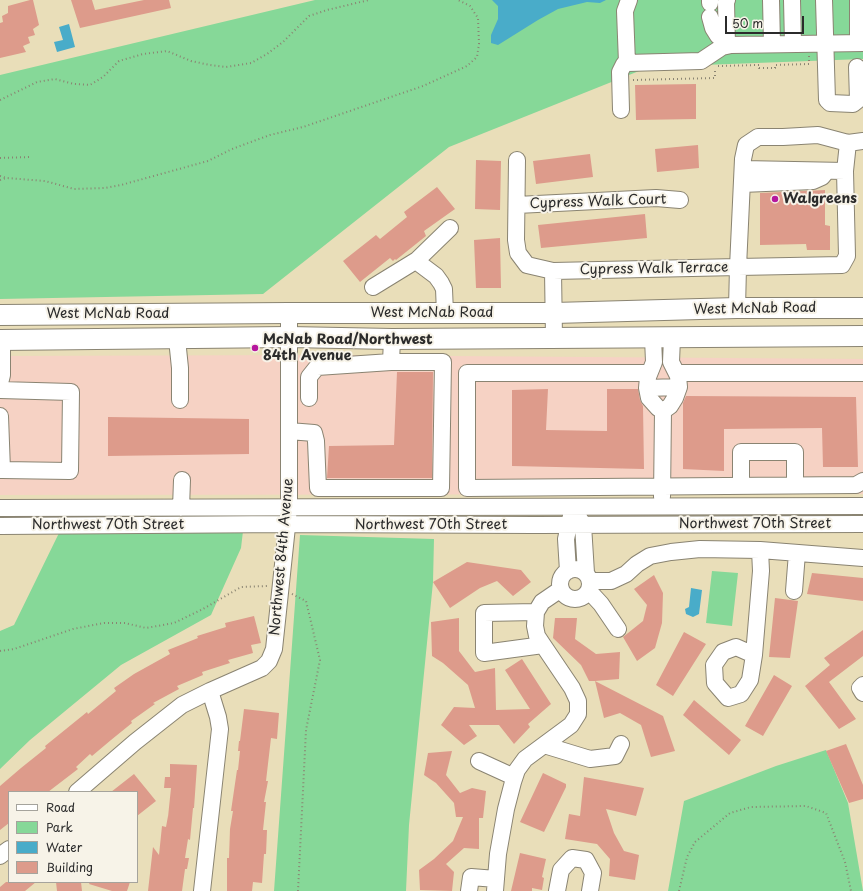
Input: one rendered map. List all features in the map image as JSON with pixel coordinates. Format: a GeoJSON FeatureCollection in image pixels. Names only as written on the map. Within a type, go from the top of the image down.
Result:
{"type":"FeatureCollection","features":[{"type":"Feature","properties":{"kind":"main road","name":"West McNab Road"},"geometry":{"type":"LineString","coordinates":[[0,315],[554,313],[737,308],[863,308]]}},
{"type":"Feature","properties":{"kind":"main road","name":"West McNab Road"},"geometry":{"type":"LineString","coordinates":[[1,340],[289,337],[662,338],[863,336]]}},
{"type":"Feature","properties":{"kind":"street"},"geometry":{"type":"LineString","coordinates":[[627,63],[626,12],[629,0]]}},
{"type":"Feature","properties":{"kind":"street"},"geometry":{"type":"LineString","coordinates":[[727,0],[727,45]]}},
{"type":"Feature","properties":{"kind":"street"},"geometry":{"type":"LineString","coordinates":[[771,0],[772,44]]}},
{"type":"Feature","properties":{"kind":"street"},"geometry":{"type":"LineString","coordinates":[[792,0],[793,44]]}},
{"type":"Feature","properties":{"kind":"street"},"geometry":{"type":"LineString","coordinates":[[824,0],[827,100],[830,103],[853,104],[858,100],[857,67]]}},
{"type":"Feature","properties":{"kind":"street"},"geometry":{"type":"LineString","coordinates":[[621,110],[620,72],[624,64],[701,61],[727,45],[793,44],[825,49],[861,43],[858,0]]}},
{"type":"Feature","properties":{"kind":"street"},"geometry":{"type":"LineString","coordinates":[[710,7],[713,28],[718,36],[727,45]]}},
{"type":"Feature","properties":{"kind":"street"},"geometry":{"type":"LineString","coordinates":[[818,135],[855,142],[845,171],[847,256],[842,265],[738,267],[742,177],[746,145],[758,137],[818,135]]}},
{"type":"Feature","properties":{"kind":"street","name":"Cypress Walk Terrace"},"geometry":{"type":"LineString","coordinates":[[517,160],[516,205],[518,254],[527,266],[553,271],[738,267],[737,308]]}},
{"type":"Feature","properties":{"kind":"street"},"geometry":{"type":"LineString","coordinates":[[742,177],[813,181],[822,177],[827,171],[845,171]]}},
{"type":"Feature","properties":{"kind":"street","name":"Cypress Walk Court"},"geometry":{"type":"LineString","coordinates":[[516,205],[656,198],[680,200]]}},
{"type":"Feature","properties":{"kind":"street"},"geometry":{"type":"LineString","coordinates":[[373,287],[417,260],[450,228]]}},
{"type":"Feature","properties":{"kind":"street"},"geometry":{"type":"LineString","coordinates":[[417,260],[441,282],[444,289],[445,313]]}},
{"type":"Feature","properties":{"kind":"street"},"geometry":{"type":"LineString","coordinates":[[553,271],[554,338]]}},
{"type":"Feature","properties":{"kind":"street","name":"Northwest 84th Avenue"},"geometry":{"type":"LineString","coordinates":[[78,791],[182,705],[262,668],[269,661],[274,649],[289,508],[288,313]]}},
{"type":"Feature","properties":{"kind":"street"},"geometry":{"type":"LineString","coordinates":[[391,362],[392,338]]}},
{"type":"Feature","properties":{"kind":"street"},"geometry":{"type":"LineString","coordinates":[[662,338],[678,380],[675,398],[670,406],[663,411]]}},
{"type":"Feature","properties":{"kind":"street"},"geometry":{"type":"LineString","coordinates":[[662,338],[648,380],[649,398],[658,408],[663,411]]}},
{"type":"Feature","properties":{"kind":"street"},"geometry":{"type":"LineString","coordinates":[[177,339],[180,368],[180,400]]}},
{"type":"Feature","properties":{"kind":"street"},"geometry":{"type":"LineString","coordinates":[[0,383],[2,376],[1,340]]}},
{"type":"Feature","properties":{"kind":"street"},"geometry":{"type":"LineString","coordinates":[[289,431],[314,432],[316,441],[318,488],[441,488],[444,362],[391,362],[317,367],[308,377],[309,398]]}},
{"type":"Feature","properties":{"kind":"street"},"geometry":{"type":"LineString","coordinates":[[863,373],[678,380],[467,373],[467,488],[856,485],[863,481]]}},
{"type":"Feature","properties":{"kind":"street"},"geometry":{"type":"LineString","coordinates":[[0,390],[71,392],[70,471],[1,470],[0,416]]}},
{"type":"Feature","properties":{"kind":"street"},"geometry":{"type":"LineString","coordinates":[[662,507],[663,411]]}},
{"type":"Feature","properties":{"kind":"street"},"geometry":{"type":"LineString","coordinates":[[741,486],[741,452],[795,452],[795,485]]}},
{"type":"Feature","properties":{"kind":"street"},"geometry":{"type":"LineString","coordinates":[[181,508],[182,480]]}},
{"type":"Feature","properties":{"kind":"street"},"geometry":{"type":"LineString","coordinates":[[753,506],[753,524]]}},
{"type":"Feature","properties":{"kind":"street"},"geometry":{"type":"LineString","coordinates":[[823,506],[824,524]]}},
{"type":"Feature","properties":{"kind":"street","name":"Northwest 70th Street"},"geometry":{"type":"LineString","coordinates":[[0,508],[863,506]]}},
{"type":"Feature","properties":{"kind":"street"},"geometry":{"type":"LineString","coordinates":[[463,507],[463,525]]}},
{"type":"Feature","properties":{"kind":"street"},"geometry":{"type":"LineString","coordinates":[[574,507],[576,525],[588,582],[582,598],[572,599],[567,597],[561,589],[562,579],[568,571],[566,539],[576,525]]}},
{"type":"Feature","properties":{"kind":"street","name":"Northwest 70th Street"},"geometry":{"type":"LineString","coordinates":[[0,526],[288,524],[863,524]]}},
{"type":"Feature","properties":{"kind":"street"},"geometry":{"type":"LineString","coordinates":[[588,582],[611,581],[626,574],[637,564],[650,556],[700,549],[760,550],[863,558]]}},
{"type":"Feature","properties":{"kind":"street"},"geometry":{"type":"LineString","coordinates":[[754,655],[761,571],[760,550]]}},
{"type":"Feature","properties":{"kind":"street"},"geometry":{"type":"LineString","coordinates":[[794,591],[797,553]]}},
{"type":"Feature","properties":{"kind":"street"},"geometry":{"type":"LineString","coordinates":[[568,571],[577,569],[588,582],[618,629]]}},
{"type":"Feature","properties":{"kind":"street"},"geometry":{"type":"LineString","coordinates":[[470,891],[471,878],[496,885],[498,854],[506,809],[517,770],[525,759],[571,725],[578,714],[578,701],[572,688],[543,645],[535,626],[536,612],[542,602],[561,589]]}},
{"type":"Feature","properties":{"kind":"street"},"geometry":{"type":"LineString","coordinates":[[536,612],[484,614],[484,652],[543,645]]}},
{"type":"Feature","properties":{"kind":"street"},"geometry":{"type":"LineString","coordinates":[[863,685],[860,688],[863,693]]}},
{"type":"Feature","properties":{"kind":"street"},"geometry":{"type":"LineString","coordinates":[[202,891],[220,729],[210,691]]}},
{"type":"Feature","properties":{"kind":"street"},"geometry":{"type":"LineString","coordinates":[[544,745],[590,759],[615,756],[622,744]]}},
{"type":"Feature","properties":{"kind":"street"},"geometry":{"type":"LineString","coordinates":[[479,761],[514,777]]}},
{"type":"Feature","properties":{"kind":"street"},"geometry":{"type":"LineString","coordinates":[[0,856],[8,850]]}},
{"type":"Feature","properties":{"kind":"street"},"geometry":{"type":"LineString","coordinates":[[557,891],[561,870],[572,858],[586,860],[593,873],[590,891]]}},
{"type":"Feature","properties":{"kind":"path"},"geometry":{"type":"LineString","coordinates":[[0,100],[37,82],[55,79],[74,84],[90,85],[103,77],[119,61],[143,54],[167,51],[191,61],[226,67],[251,63],[267,54],[283,42],[309,16],[369,0]]}},
{"type":"Feature","properties":{"kind":"path"},"geometry":{"type":"LineString","coordinates":[[0,176],[7,178],[45,181],[74,189],[105,188],[121,185],[208,161],[270,135],[303,127],[423,86],[468,66],[477,56],[479,44],[478,18],[470,6],[458,0]]}},
{"type":"Feature","properties":{"kind":"path"},"geometry":{"type":"LineString","coordinates":[[631,80],[714,78],[716,66],[759,65],[759,68],[775,68],[775,65],[809,64],[808,55],[825,49]]}},
{"type":"Feature","properties":{"kind":"path"},"geometry":{"type":"LineString","coordinates":[[0,158],[29,157]]}},
{"type":"Feature","properties":{"kind":"path"},"geometry":{"type":"LineString","coordinates":[[0,180],[7,178]]}},
{"type":"Feature","properties":{"kind":"path"},"geometry":{"type":"LineString","coordinates":[[679,891],[687,856],[695,842],[730,813],[751,807],[806,806],[826,813],[845,862],[851,891]]}},
{"type":"Feature","properties":{"kind":"shaded area"},"geometry":{"type":"Polygon","coordinates":[[[315,355],[863,359],[863,494],[0,495],[0,356],[315,355]]]}},
{"type":"Feature","properties":{"kind":"green space"},"geometry":{"type":"Polygon","coordinates":[[[315,0],[863,0],[863,59],[649,67],[449,147],[263,294],[0,299],[0,75],[315,0]]]}},
{"type":"Feature","properties":{"kind":"green space"},"geometry":{"type":"Polygon","coordinates":[[[243,531],[241,548],[211,615],[121,665],[30,740],[0,769],[0,631],[14,625],[59,533],[243,531]]]}},
{"type":"Feature","properties":{"kind":"green space"},"geometry":{"type":"Polygon","coordinates":[[[300,535],[434,539],[433,582],[409,825],[406,891],[274,891],[300,535]]]}},
{"type":"Feature","properties":{"kind":"green space"},"geometry":{"type":"Polygon","coordinates":[[[712,571],[738,573],[732,626],[706,623],[712,571]]]}},
{"type":"Feature","properties":{"kind":"green space"},"geometry":{"type":"Polygon","coordinates":[[[826,750],[848,803],[863,891],[668,891],[684,801],[776,766],[826,750]]]}},
{"type":"Feature","properties":{"kind":"water"},"geometry":{"type":"Polygon","coordinates":[[[492,0],[606,0],[600,3],[587,2],[558,9],[498,45],[491,43],[491,35],[498,19],[498,6],[492,0]]]}},
{"type":"Feature","properties":{"kind":"water"},"geometry":{"type":"Polygon","coordinates":[[[69,24],[75,47],[57,52],[54,42],[63,40],[59,27],[69,24]]]}},
{"type":"Feature","properties":{"kind":"water"},"geometry":{"type":"Polygon","coordinates":[[[691,588],[702,590],[699,614],[693,617],[686,614],[685,609],[689,607],[691,588]]]}},
{"type":"Feature","properties":{"kind":"building"},"geometry":{"type":"Polygon","coordinates":[[[33,0],[39,25],[33,29],[35,35],[28,37],[30,43],[23,46],[26,52],[0,58],[0,23],[3,22],[2,16],[8,13],[8,6],[33,0]]]}},
{"type":"Feature","properties":{"kind":"building"},"geometry":{"type":"Polygon","coordinates":[[[71,0],[92,0],[95,10],[144,0],[169,0],[171,8],[80,28],[71,0]]]}},
{"type":"Feature","properties":{"kind":"building"},"geometry":{"type":"Polygon","coordinates":[[[696,84],[696,119],[636,120],[635,85],[696,84]]]}},
{"type":"Feature","properties":{"kind":"building"},"geometry":{"type":"Polygon","coordinates":[[[698,145],[699,168],[657,172],[655,149],[698,145]]]}},
{"type":"Feature","properties":{"kind":"building"},"geometry":{"type":"Polygon","coordinates":[[[590,154],[593,177],[536,184],[533,161],[590,154]]]}},
{"type":"Feature","properties":{"kind":"building"},"geometry":{"type":"Polygon","coordinates":[[[476,160],[501,161],[500,210],[475,209],[476,160]]]}},
{"type":"Feature","properties":{"kind":"building"},"geometry":{"type":"Polygon","coordinates":[[[437,187],[455,209],[424,231],[426,236],[396,260],[395,259],[393,261],[390,258],[360,282],[343,261],[376,235],[380,239],[407,217],[404,212],[437,187]]]}},
{"type":"Feature","properties":{"kind":"building","name":"Walgreens"},"geometry":{"type":"Polygon","coordinates":[[[825,190],[825,225],[830,226],[830,250],[807,250],[806,244],[760,245],[760,193],[825,190]]]}},
{"type":"Feature","properties":{"kind":"building"},"geometry":{"type":"Polygon","coordinates":[[[645,214],[647,238],[541,248],[538,225],[645,214]]]}},
{"type":"Feature","properties":{"kind":"building"},"geometry":{"type":"Polygon","coordinates":[[[500,238],[501,288],[476,288],[474,240],[500,238]]]}},
{"type":"Feature","properties":{"kind":"building"},"geometry":{"type":"Polygon","coordinates":[[[397,372],[433,372],[432,478],[327,478],[329,446],[394,445],[397,372]]]}},
{"type":"Feature","properties":{"kind":"building"},"geometry":{"type":"Polygon","coordinates":[[[548,389],[546,430],[607,431],[607,389],[638,389],[643,406],[644,469],[512,466],[512,390],[548,389]]]}},
{"type":"Feature","properties":{"kind":"building"},"geometry":{"type":"Polygon","coordinates":[[[686,396],[856,397],[858,467],[823,467],[822,428],[724,429],[724,471],[683,469],[683,403],[686,396]]]}},
{"type":"Feature","properties":{"kind":"building"},"geometry":{"type":"Polygon","coordinates":[[[108,417],[249,419],[249,454],[108,456],[108,417]]]}},
{"type":"Feature","properties":{"kind":"building"},"geometry":{"type":"Polygon","coordinates":[[[467,562],[521,570],[531,582],[513,596],[497,581],[480,588],[450,608],[433,582],[467,562]]]}},
{"type":"Feature","properties":{"kind":"building"},"geometry":{"type":"Polygon","coordinates":[[[812,573],[863,578],[863,601],[807,594],[812,573]]]}},
{"type":"Feature","properties":{"kind":"building"},"geometry":{"type":"Polygon","coordinates":[[[654,575],[663,593],[662,623],[655,648],[637,661],[623,637],[643,621],[647,605],[634,589],[654,575]]]}},
{"type":"Feature","properties":{"kind":"building"},"geometry":{"type":"Polygon","coordinates":[[[775,598],[798,601],[790,658],[769,657],[775,598]]]}},
{"type":"Feature","properties":{"kind":"building"},"geometry":{"type":"Polygon","coordinates":[[[254,616],[261,643],[251,645],[253,653],[228,660],[230,663],[202,672],[203,675],[177,686],[179,689],[153,703],[155,704],[131,721],[132,723],[92,756],[90,754],[76,767],[78,769],[49,791],[8,791],[8,824],[0,830],[0,786],[46,748],[45,746],[116,691],[114,688],[134,674],[170,654],[168,650],[198,638],[197,636],[226,627],[225,623],[254,616]]]}},
{"type":"Feature","properties":{"kind":"building"},"geometry":{"type":"Polygon","coordinates":[[[459,618],[459,651],[475,672],[495,668],[496,710],[530,709],[505,670],[522,659],[551,704],[528,724],[530,727],[514,744],[499,725],[469,725],[477,736],[464,745],[441,725],[454,707],[475,708],[468,685],[443,663],[432,656],[431,622],[459,618]]]}},
{"type":"Feature","properties":{"kind":"building"},"geometry":{"type":"Polygon","coordinates":[[[555,618],[577,618],[575,639],[596,654],[620,652],[619,679],[589,681],[581,665],[553,638],[555,618]]]}},
{"type":"Feature","properties":{"kind":"building"},"geometry":{"type":"Polygon","coordinates":[[[863,630],[863,656],[829,682],[856,719],[839,729],[805,686],[830,665],[824,658],[863,630]]]}},
{"type":"Feature","properties":{"kind":"building"},"geometry":{"type":"Polygon","coordinates":[[[684,632],[706,644],[673,696],[656,685],[684,632]]]}},
{"type":"Feature","properties":{"kind":"building"},"geometry":{"type":"Polygon","coordinates":[[[774,675],[792,686],[763,736],[745,726],[774,675]]]}},
{"type":"Feature","properties":{"kind":"building"},"geometry":{"type":"Polygon","coordinates":[[[595,681],[663,716],[675,751],[651,757],[641,725],[620,713],[604,718],[595,681]]]}},
{"type":"Feature","properties":{"kind":"building"},"geometry":{"type":"Polygon","coordinates":[[[694,700],[741,740],[729,755],[683,715],[694,700]]]}},
{"type":"Feature","properties":{"kind":"building"},"geometry":{"type":"Polygon","coordinates":[[[244,709],[279,713],[277,739],[271,738],[266,781],[268,781],[264,802],[266,802],[263,830],[267,830],[266,854],[264,854],[262,883],[253,882],[252,891],[227,891],[227,858],[229,858],[230,829],[233,811],[231,811],[238,770],[240,751],[238,751],[244,709]]]}},
{"type":"Feature","properties":{"kind":"building"},"geometry":{"type":"Polygon","coordinates":[[[846,744],[863,785],[863,799],[849,803],[826,751],[846,744]]]}},
{"type":"Feature","properties":{"kind":"building"},"geometry":{"type":"Polygon","coordinates":[[[452,751],[446,775],[460,793],[472,788],[486,791],[483,818],[479,818],[479,849],[464,848],[446,864],[454,872],[452,891],[420,890],[419,870],[434,859],[453,841],[463,817],[456,817],[454,803],[436,783],[424,775],[428,753],[452,751]]]}},
{"type":"Feature","properties":{"kind":"building"},"geometry":{"type":"Polygon","coordinates":[[[170,764],[197,765],[190,840],[188,839],[185,858],[189,858],[187,869],[185,869],[182,891],[148,891],[153,847],[159,855],[162,826],[166,827],[168,817],[171,788],[164,788],[165,777],[170,777],[170,764]]]}},
{"type":"Feature","properties":{"kind":"building"},"geometry":{"type":"Polygon","coordinates":[[[543,773],[566,784],[566,787],[544,832],[520,822],[543,773]]]}},
{"type":"Feature","properties":{"kind":"building"},"geometry":{"type":"Polygon","coordinates":[[[134,774],[156,801],[138,815],[138,791],[112,791],[134,774]]]}},
{"type":"Feature","properties":{"kind":"building"},"geometry":{"type":"Polygon","coordinates":[[[584,777],[644,788],[636,816],[606,809],[614,833],[624,851],[639,855],[635,880],[609,876],[610,859],[597,844],[565,839],[569,814],[580,816],[584,777]]]}},
{"type":"Feature","properties":{"kind":"building"},"geometry":{"type":"Polygon","coordinates":[[[520,853],[546,859],[542,877],[544,878],[542,890],[532,888],[532,891],[511,891],[520,853]]]}},
{"type":"Feature","properties":{"kind":"building"},"geometry":{"type":"Polygon","coordinates":[[[6,882],[35,883],[25,891],[0,891],[0,887],[6,882]]]}},
{"type":"Feature","properties":{"kind":"building"},"geometry":{"type":"Polygon","coordinates":[[[56,883],[81,883],[82,891],[57,891],[56,883]]]}},
{"type":"Feature","properties":{"kind":"building"},"geometry":{"type":"Polygon","coordinates":[[[130,883],[127,891],[112,891],[89,884],[130,883]]]}},
{"type":"Feature","properties":{"kind":"place","name":"Walgreens"},"geometry":{"type":"Point","coordinates":[775,199]}},
{"type":"Feature","properties":{"kind":"place","name":"McNab Road/Northwest 84th Avenue"},"geometry":{"type":"Point","coordinates":[255,348]}}]}
